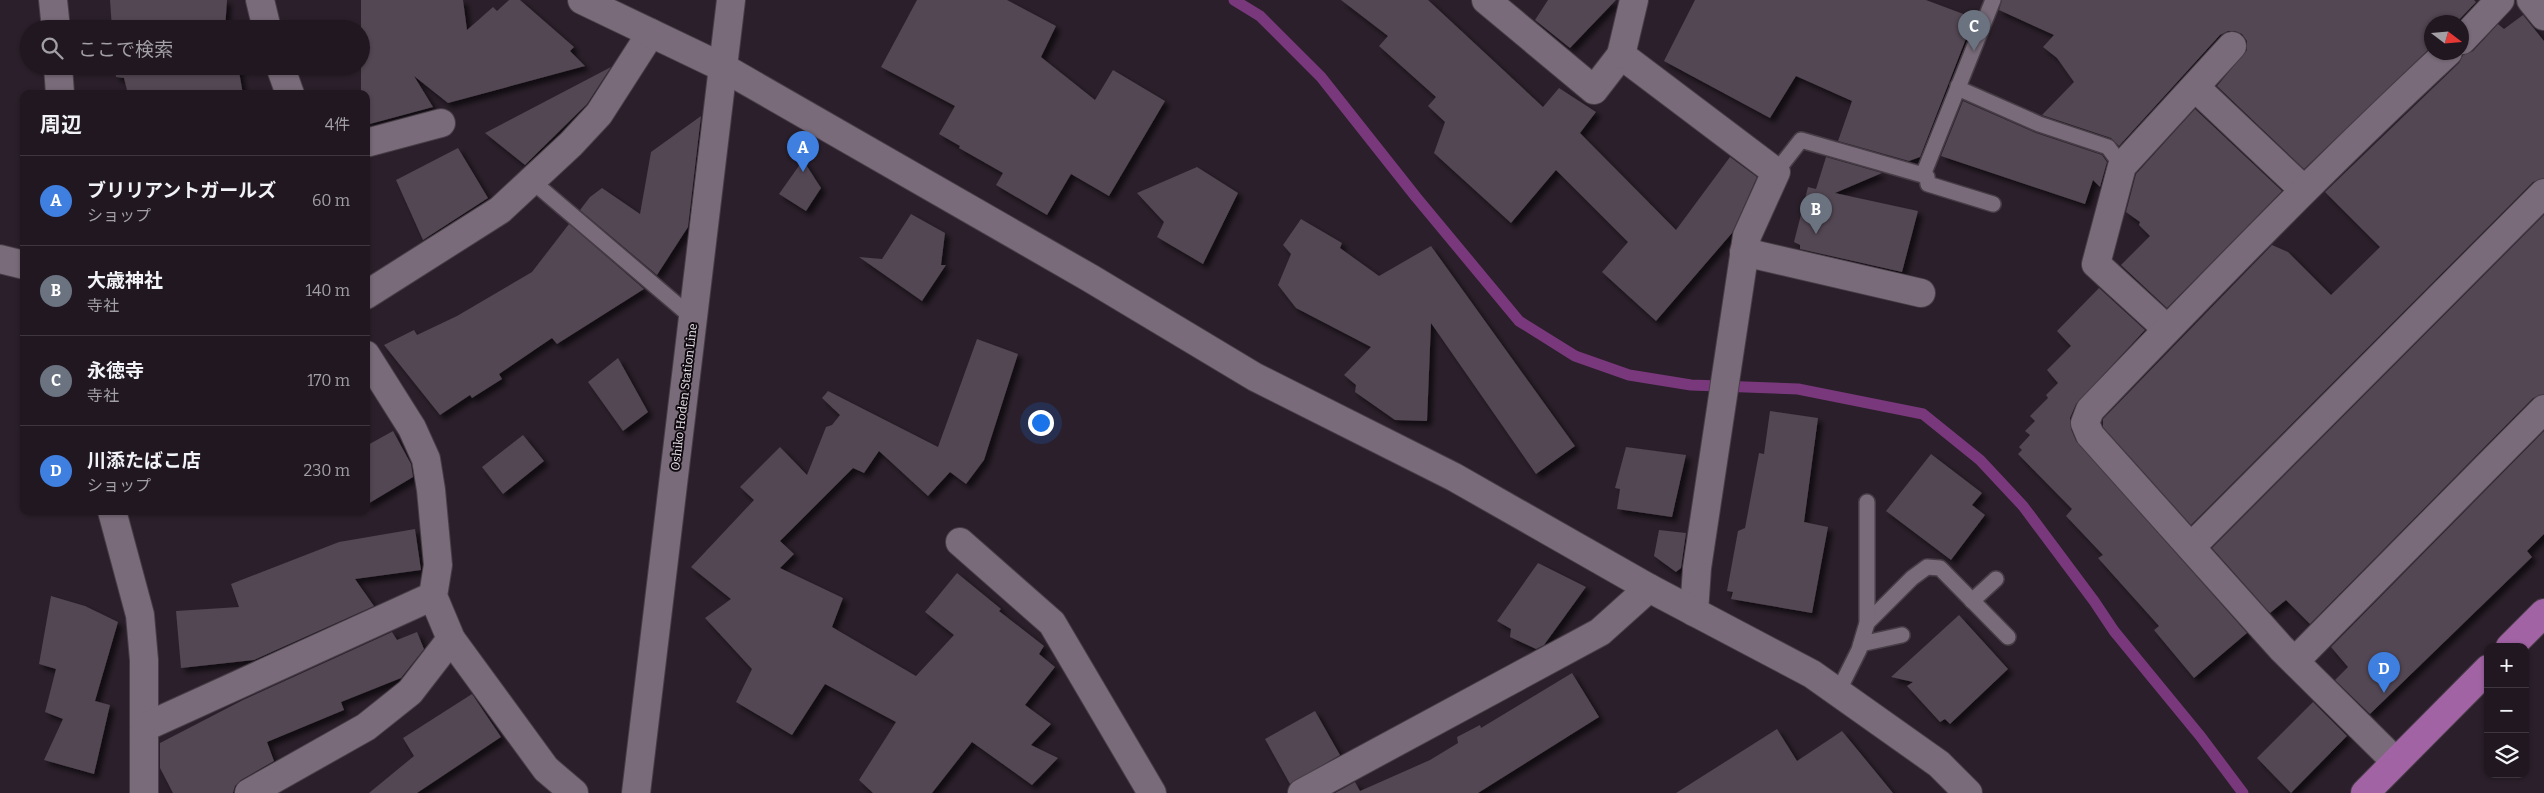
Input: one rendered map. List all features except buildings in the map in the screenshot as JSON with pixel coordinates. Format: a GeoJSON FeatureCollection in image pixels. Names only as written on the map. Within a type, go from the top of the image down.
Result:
{"type":"FeatureCollection","features":[{"type":"Feature","properties":{"kind":"highway"},"geometry":{"type":"LineString","coordinates":[[2514,643],[2544,613]]}},
{"type":"Feature","properties":{"kind":"highway"},"geometry":{"type":"LineString","coordinates":[[2365,793],[2484,673]]}},
{"type":"Feature","properties":{"kind":"street"},"geometry":{"type":"LineString","coordinates":[[53,0],[55,20]]}},
{"type":"Feature","properties":{"kind":"street"},"geometry":{"type":"LineString","coordinates":[[260,0],[265,20]]}},
{"type":"Feature","properties":{"kind":"street"},"geometry":{"type":"LineString","coordinates":[[582,0],[724,68],[1081,273],[1255,377],[1454,477],[1650,588],[1812,674],[1939,764],[1968,793]]}},
{"type":"Feature","properties":{"kind":"street","name":"Oshiko Hoden Station Line"},"geometry":{"type":"LineString","coordinates":[[636,793],[731,0]]}},
{"type":"Feature","properties":{"kind":"street"},"geometry":{"type":"LineString","coordinates":[[1486,0],[1594,90],[1621,55],[1634,0]]}},
{"type":"Feature","properties":{"kind":"street"},"geometry":{"type":"LineString","coordinates":[[2469,33],[2500,0]]}},
{"type":"Feature","properties":{"kind":"street"},"geometry":{"type":"LineString","coordinates":[[2531,0],[2544,16]]}},
{"type":"Feature","properties":{"kind":"street"},"geometry":{"type":"LineString","coordinates":[[370,293],[500,210],[532,181],[599,114],[651,33]]}},
{"type":"Feature","properties":{"kind":"street"},"geometry":{"type":"LineString","coordinates":[[2168,329],[2096,264],[2122,166],[2232,46]]}},
{"type":"Feature","properties":{"kind":"street"},"geometry":{"type":"LineString","coordinates":[[1621,55],[1776,172],[1747,236],[1744,252],[1698,568],[1694,612]]}},
{"type":"Feature","properties":{"kind":"street"},"geometry":{"type":"LineString","coordinates":[[2396,761],[2295,661],[2090,435],[2085,423],[2090,410],[2168,329],[2350,143],[2439,60]]}},
{"type":"Feature","properties":{"kind":"street"},"geometry":{"type":"LineString","coordinates":[[59,75],[60,90]]}},
{"type":"Feature","properties":{"kind":"street"},"geometry":{"type":"LineString","coordinates":[[283,75],[289,90]]}},
{"type":"Feature","properties":{"kind":"street"},"geometry":{"type":"LineString","coordinates":[[2195,87],[2304,190]]}},
{"type":"Feature","properties":{"kind":"street"},"geometry":{"type":"LineString","coordinates":[[370,143],[441,123]]}},
{"type":"Feature","properties":{"kind":"street"},"geometry":{"type":"LineString","coordinates":[[2192,546],[2544,192]]}},
{"type":"Feature","properties":{"kind":"street"},"geometry":{"type":"LineString","coordinates":[[1744,252],[1921,294]]}},
{"type":"Feature","properties":{"kind":"street"},"geometry":{"type":"LineString","coordinates":[[0,260],[20,265]]}},
{"type":"Feature","properties":{"kind":"street"},"geometry":{"type":"LineString","coordinates":[[370,361],[412,428],[426,459],[438,565],[433,596],[451,639],[546,769],[574,793]]}},
{"type":"Feature","properties":{"kind":"street"},"geometry":{"type":"LineString","coordinates":[[2295,661],[2544,409]]}},
{"type":"Feature","properties":{"kind":"street"},"geometry":{"type":"LineString","coordinates":[[113,515],[140,614],[144,660],[144,793]]}},
{"type":"Feature","properties":{"kind":"street"},"geometry":{"type":"LineString","coordinates":[[960,542],[1052,623],[1152,793]]}},
{"type":"Feature","properties":{"kind":"street"},"geometry":{"type":"LineString","coordinates":[[1302,793],[1600,632],[1650,588]]}},
{"type":"Feature","properties":{"kind":"street"},"geometry":{"type":"LineString","coordinates":[[145,727],[433,596]]}},
{"type":"Feature","properties":{"kind":"street"},"geometry":{"type":"LineString","coordinates":[[249,793],[366,727],[410,692],[451,639]]}},
{"type":"Feature","properties":{"kind":"lane"},"geometry":{"type":"LineString","coordinates":[[1923,175],[1994,0]]}},
{"type":"Feature","properties":{"kind":"lane"},"geometry":{"type":"LineString","coordinates":[[1958,86],[1962,90],[2039,124],[2108,147],[2122,166]]}},
{"type":"Feature","properties":{"kind":"lane"},"geometry":{"type":"LineString","coordinates":[[1776,172],[1801,140],[1923,175],[1927,177],[1928,184],[1993,204]]}},
{"type":"Feature","properties":{"kind":"lane"},"geometry":{"type":"LineString","coordinates":[[532,181],[694,319]]}},
{"type":"Feature","properties":{"kind":"lane"},"geometry":{"type":"LineString","coordinates":[[1838,692],[1861,644],[1867,623],[1867,502]]}},
{"type":"Feature","properties":{"kind":"lane"},"geometry":{"type":"LineString","coordinates":[[1867,623],[1912,578],[1928,567],[1940,568],[2008,637]]}},
{"type":"Feature","properties":{"kind":"lane"},"geometry":{"type":"LineString","coordinates":[[1972,601],[1996,579]]}},
{"type":"Feature","properties":{"kind":"lane"},"geometry":{"type":"LineString","coordinates":[[1861,644],[1902,635]]}},
{"type":"Feature","properties":{"kind":"waterway"},"geometry":{"type":"LineString","coordinates":[[1234,0],[1260,16],[1321,77],[1416,197],[1519,321],[1575,356],[1629,375],[1691,385],[1798,389],[1923,414],[1980,460],[2023,506],[2114,631],[2201,737],[2243,793]]}},
{"type":"Feature","properties":{"kind":"place","name":"永徳寺"},"geometry":{"type":"Point","coordinates":[1974,51]}},
{"type":"Feature","properties":{"kind":"place","name":"ブリリアントガールズ"},"geometry":{"type":"Point","coordinates":[803,172]}},
{"type":"Feature","properties":{"kind":"place","name":"大歳神社"},"geometry":{"type":"Point","coordinates":[1816,234]}},
{"type":"Feature","properties":{"kind":"place","name":"川添たばこ店"},"geometry":{"type":"Point","coordinates":[2384,693]}}]}
